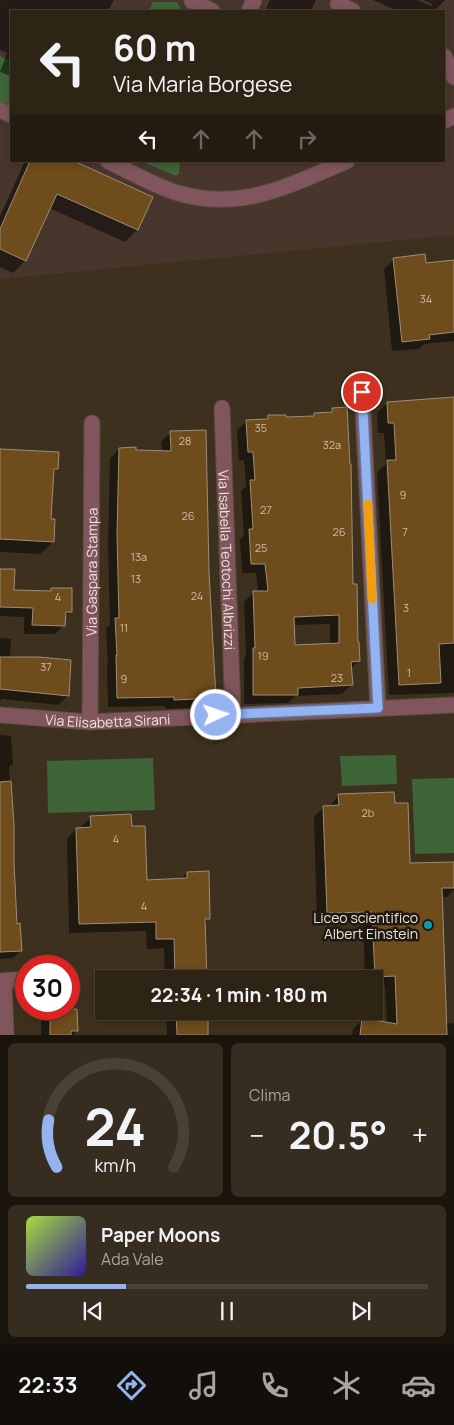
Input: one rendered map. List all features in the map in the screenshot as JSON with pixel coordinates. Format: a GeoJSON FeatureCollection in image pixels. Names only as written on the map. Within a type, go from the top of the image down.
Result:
{"type":"FeatureCollection","features":[{"type":"Feature","properties":{"kind":"street"},"geometry":{"type":"LineString","coordinates":[[191,4],[209,10]]}},
{"type":"Feature","properties":{"kind":"street"},"geometry":{"type":"LineString","coordinates":[[338,4],[351,10]]}},
{"type":"Feature","properties":{"kind":"street"},"geometry":{"type":"LineString","coordinates":[[445,58],[454,77]]}},
{"type":"Feature","properties":{"kind":"street"},"geometry":{"type":"LineString","coordinates":[[110,162],[178,193],[214,200],[258,196],[274,192],[345,162]]}},
{"type":"Feature","properties":{"kind":"street"},"geometry":{"type":"LineString","coordinates":[[362,392],[378,708]]}},
{"type":"Feature","properties":{"kind":"street","name":"Via Isabella Teotochi Albrizzi"},"geometry":{"type":"LineString","coordinates":[[222,408],[234,714]]}},
{"type":"Feature","properties":{"kind":"street","name":"Via Gaspara Stampa"},"geometry":{"type":"LineString","coordinates":[[90,722],[92,423]]}},
{"type":"Feature","properties":{"kind":"street","name":"Via Elisabetta Sirani"},"geometry":{"type":"LineString","coordinates":[[0,715],[90,722],[454,705]]}},
{"type":"Feature","properties":{"kind":"street"},"geometry":{"type":"LineString","coordinates":[[6,1035],[2,981],[15,980]]}},
{"type":"Feature","properties":{"kind":"shaded area"},"geometry":{"type":"Polygon","coordinates":[[[0,0],[454,0],[454,235],[0,279],[0,0]]]}},
{"type":"Feature","properties":{"kind":"green space"},"geometry":{"type":"Polygon","coordinates":[[[153,2],[176,2],[180,6],[180,10],[149,10],[153,2]]]}},
{"type":"Feature","properties":{"kind":"green space"},"geometry":{"type":"Polygon","coordinates":[[[0,56],[10,61],[10,109],[0,105],[0,56]]]}},
{"type":"Feature","properties":{"kind":"green space"},"geometry":{"type":"Polygon","coordinates":[[[143,162],[180,162],[179,174],[176,176],[143,162]]]}},
{"type":"Feature","properties":{"kind":"green space"},"geometry":{"type":"Polygon","coordinates":[[[396,755],[397,784],[342,786],[340,756],[396,755]]]}},
{"type":"Feature","properties":{"kind":"green space"},"geometry":{"type":"Polygon","coordinates":[[[153,758],[155,810],[48,813],[47,761],[153,758]]]}},
{"type":"Feature","properties":{"kind":"green space"},"geometry":{"type":"Polygon","coordinates":[[[454,778],[454,853],[415,854],[412,779],[454,778]]]}},
{"type":"Feature","properties":{"kind":"building"},"geometry":{"type":"Polygon","coordinates":[[[30,162],[76,162],[153,197],[138,230],[57,194],[26,261],[0,249],[0,229],[30,162]]]}},
{"type":"Feature","properties":{"kind":"building"},"geometry":{"type":"Polygon","coordinates":[[[425,254],[426,263],[454,260],[454,332],[429,335],[430,339],[402,342],[393,258],[425,254]]]}},
{"type":"Feature","properties":{"kind":"building"},"geometry":{"type":"Polygon","coordinates":[[[454,397],[454,643],[439,644],[441,683],[399,685],[387,460],[396,460],[394,423],[388,423],[387,402],[454,397]]]}},
{"type":"Feature","properties":{"kind":"building"},"geometry":{"type":"Polygon","coordinates":[[[347,407],[351,464],[353,584],[357,584],[360,661],[351,662],[353,685],[298,688],[298,695],[253,695],[253,648],[255,648],[253,591],[268,591],[265,564],[251,564],[249,529],[253,529],[250,480],[255,480],[253,452],[248,452],[246,420],[268,419],[268,415],[286,415],[286,417],[314,416],[314,413],[332,412],[332,408],[347,407]],[[339,615],[294,617],[295,645],[339,643],[339,615]]]}},
{"type":"Feature","properties":{"kind":"building"},"geometry":{"type":"Polygon","coordinates":[[[206,430],[209,572],[216,698],[174,700],[174,697],[117,698],[115,618],[119,618],[117,535],[119,448],[136,447],[136,450],[171,451],[170,431],[206,430]]]}},
{"type":"Feature","properties":{"kind":"building"},"geometry":{"type":"Polygon","coordinates":[[[0,449],[59,452],[58,469],[54,469],[51,519],[55,519],[54,542],[0,539],[0,449]]]}},
{"type":"Feature","properties":{"kind":"building"},"geometry":{"type":"Polygon","coordinates":[[[0,569],[15,569],[14,590],[51,591],[51,588],[72,588],[72,612],[66,612],[65,626],[32,625],[33,608],[0,607],[0,569]]]}},
{"type":"Feature","properties":{"kind":"building"},"geometry":{"type":"Polygon","coordinates":[[[0,657],[39,657],[71,660],[69,696],[0,689],[0,657]]]}},
{"type":"Feature","properties":{"kind":"building"},"geometry":{"type":"Polygon","coordinates":[[[11,781],[17,924],[20,923],[22,951],[0,952],[0,782],[11,781]]]}},
{"type":"Feature","properties":{"kind":"building","name":"Liceo scientifico Albert Einstein"},"geometry":{"type":"Polygon","coordinates":[[[394,792],[395,803],[408,803],[410,863],[454,862],[454,888],[442,888],[447,1035],[360,1035],[362,1020],[397,1024],[395,976],[383,977],[383,970],[375,970],[372,912],[327,913],[323,806],[339,805],[338,794],[394,792]]]}},
{"type":"Feature","properties":{"kind":"building"},"geometry":{"type":"Polygon","coordinates":[[[131,814],[132,826],[145,826],[147,880],[187,878],[187,872],[209,871],[210,919],[205,919],[207,970],[175,970],[174,939],[156,939],[156,922],[79,924],[76,828],[91,827],[90,816],[131,814]]]}},
{"type":"Feature","properties":{"kind":"building"},"geometry":{"type":"Polygon","coordinates":[[[50,1020],[78,1020],[78,1031],[71,1031],[71,1035],[50,1035],[50,1020]]]}},
{"type":"Feature","properties":{"kind":"building"},"geometry":{"type":"Polygon","coordinates":[[[176,1020],[208,1020],[208,1035],[177,1035],[176,1020]]]}},
{"type":"Feature","properties":{"kind":"slow traffic"},"geometry":{"type":"LineString","coordinates":[[368,504],[372,599]]}},
{"type":"Feature","properties":{"kind":"place","name":"Liceo scientifico Albert Einstein"},"geometry":{"type":"Point","coordinates":[428,925]}},
{"type":"Feature","properties":{"kind":"route"},"geometry":{"type":"LineString","coordinates":[[216,715],[378,708],[362,392]]}}]}
